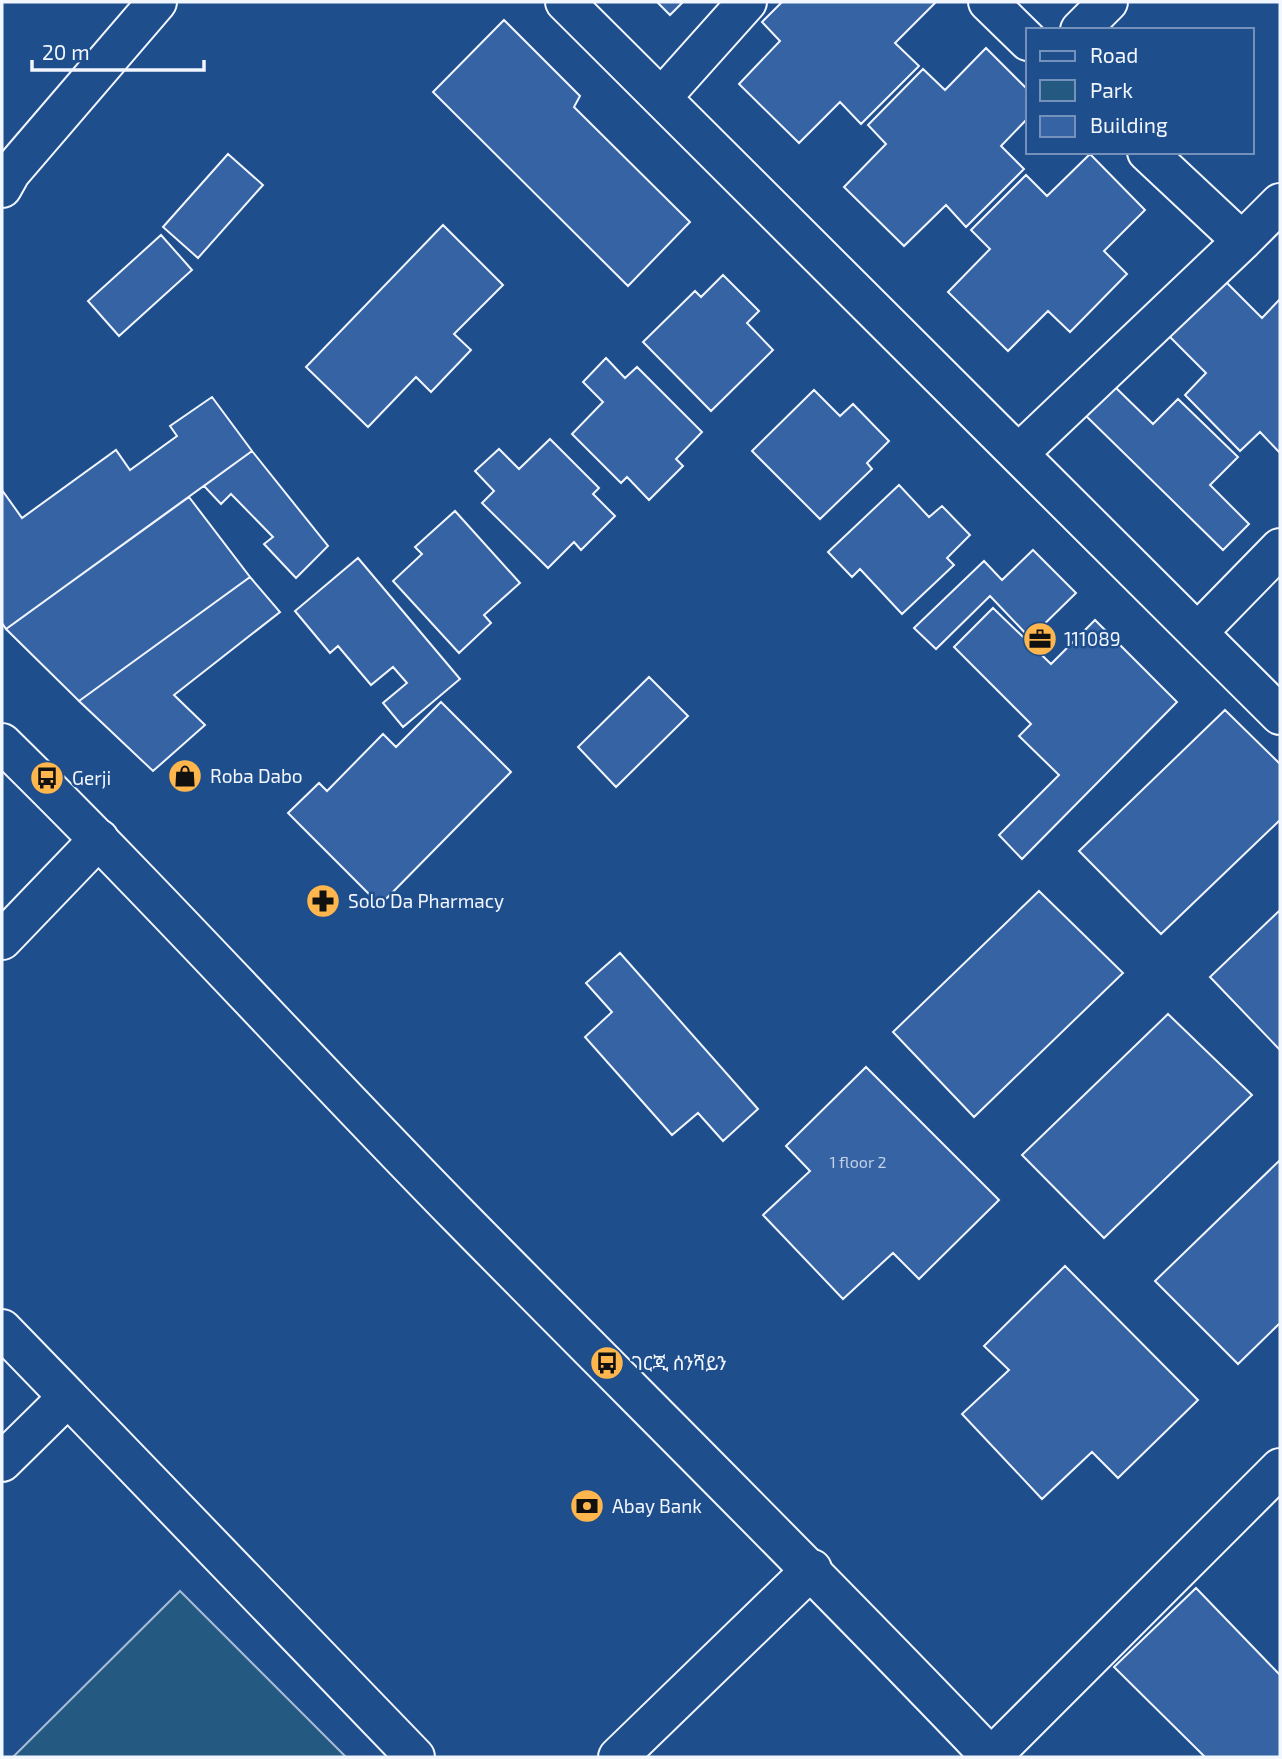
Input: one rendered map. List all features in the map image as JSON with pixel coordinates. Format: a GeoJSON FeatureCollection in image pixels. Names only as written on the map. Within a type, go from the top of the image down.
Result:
{"type":"FeatureCollection","features":[{"type":"Feature","properties":{"kind":"street"},"geometry":{"type":"LineString","coordinates":[[2,188],[11,172],[157,2]]}},
{"type":"Feature","properties":{"kind":"street"},"geometry":{"type":"LineString","coordinates":[[565,2],[1280,715]]}},
{"type":"Feature","properties":{"kind":"street"},"geometry":{"type":"LineString","coordinates":[[662,97],[747,2]]}},
{"type":"Feature","properties":{"kind":"street"},"geometry":{"type":"LineString","coordinates":[[988,2],[1026,39]]}},
{"type":"Feature","properties":{"kind":"street"},"geometry":{"type":"LineString","coordinates":[[1082,28],[1108,2]]}},
{"type":"Feature","properties":{"kind":"street"},"geometry":{"type":"LineString","coordinates":[[1149,154],[1242,241]]}},
{"type":"Feature","properties":{"kind":"street"},"geometry":{"type":"LineString","coordinates":[[1019,453],[1280,203]]}},
{"type":"Feature","properties":{"kind":"street"},"geometry":{"type":"LineString","coordinates":[[1198,632],[1280,548]]}},
{"type":"Feature","properties":{"kind":"street"},"geometry":{"type":"LineString","coordinates":[[2,743],[99,839],[446,1203],[812,1569],[991,1757],[1280,1468]]}},
{"type":"Feature","properties":{"kind":"street"},"geometry":{"type":"LineString","coordinates":[[2,940],[99,839]]}},
{"type":"Feature","properties":{"kind":"street"},"geometry":{"type":"LineString","coordinates":[[2,1328],[415,1757]]}},
{"type":"Feature","properties":{"kind":"street"},"geometry":{"type":"LineString","coordinates":[[2,1462],[68,1397]]}},
{"type":"Feature","properties":{"kind":"street"},"geometry":{"type":"LineString","coordinates":[[618,1757],[812,1569]]}},
{"type":"Feature","properties":{"kind":"green space"},"geometry":{"type":"Polygon","coordinates":[[[180,1591],[346,1757],[13,1757],[180,1591]]]}},
{"type":"Feature","properties":{"kind":"building"},"geometry":{"type":"Polygon","coordinates":[[[657,2],[683,2],[670,15],[657,2]]]}},
{"type":"Feature","properties":{"kind":"building"},"geometry":{"type":"Polygon","coordinates":[[[782,2],[936,2],[895,43],[919,66],[861,124],[840,102],[799,143],[739,84],[780,41],[762,22],[782,2]]]}},
{"type":"Feature","properties":{"kind":"building"},"geometry":{"type":"Polygon","coordinates":[[[504,20],[580,96],[574,107],[690,222],[628,286],[433,92],[504,20]]]}},
{"type":"Feature","properties":{"kind":"building"},"geometry":{"type":"Polygon","coordinates":[[[986,48],[1026,88],[1026,120],[1001,146],[1024,169],[966,227],[946,205],[904,246],[844,187],[886,144],[868,125],[923,69],[945,90],[986,48]]]}},
{"type":"Feature","properties":{"kind":"building"},"geometry":{"type":"Polygon","coordinates":[[[228,154],[263,185],[198,258],[163,227],[228,154]]]}},
{"type":"Feature","properties":{"kind":"building"},"geometry":{"type":"Polygon","coordinates":[[[1090,154],[1145,210],[1104,251],[1127,274],[1070,332],[1048,311],[1008,351],[948,292],[990,249],[971,230],[1026,175],[1047,196],[1090,154]]]}},
{"type":"Feature","properties":{"kind":"building"},"geometry":{"type":"Polygon","coordinates":[[[443,225],[503,285],[454,334],[471,350],[431,392],[416,377],[368,427],[306,367],[443,225]]]}},
{"type":"Feature","properties":{"kind":"building"},"geometry":{"type":"Polygon","coordinates":[[[161,235],[192,270],[119,336],[88,301],[161,235]]]}},
{"type":"Feature","properties":{"kind":"building"},"geometry":{"type":"Polygon","coordinates":[[[723,275],[759,311],[747,323],[773,350],[711,411],[643,342],[695,291],[701,297],[723,275]]]}},
{"type":"Feature","properties":{"kind":"building"},"geometry":{"type":"Polygon","coordinates":[[[1220,276],[1262,318],[1280,299],[1280,453],[1260,432],[1240,451],[1185,395],[1206,373],[1164,331],[1220,276]]]}},
{"type":"Feature","properties":{"kind":"building"},"geometry":{"type":"Polygon","coordinates":[[[606,358],[625,378],[637,367],[702,432],[676,459],[683,466],[649,500],[627,477],[621,483],[572,434],[603,402],[583,382],[606,358]]]}},
{"type":"Feature","properties":{"kind":"building"},"geometry":{"type":"Polygon","coordinates":[[[1111,383],[1153,424],[1178,399],[1238,457],[1210,485],[1249,524],[1223,550],[1082,412],[1111,383]]]}},
{"type":"Feature","properties":{"kind":"building"},"geometry":{"type":"Polygon","coordinates":[[[814,390],[840,416],[853,404],[889,441],[867,463],[872,469],[820,519],[752,451],[814,390]]]}},
{"type":"Feature","properties":{"kind":"building"},"geometry":{"type":"Polygon","coordinates":[[[212,397],[252,451],[6,629],[2,623],[2,490],[22,518],[116,450],[130,470],[177,436],[170,426],[212,397]]]}},
{"type":"Feature","properties":{"kind":"building"},"geometry":{"type":"Polygon","coordinates":[[[550,439],[599,488],[593,494],[615,516],[581,550],[574,542],[548,568],[482,503],[494,491],[475,471],[499,449],[519,469],[550,439]]]}},
{"type":"Feature","properties":{"kind":"building"},"geometry":{"type":"Polygon","coordinates":[[[252,451],[328,546],[296,578],[264,544],[273,537],[231,494],[221,504],[204,486],[252,451]]]}},
{"type":"Feature","properties":{"kind":"building"},"geometry":{"type":"Polygon","coordinates":[[[899,485],[929,517],[942,506],[970,535],[947,558],[954,565],[902,614],[860,569],[852,577],[828,552],[899,485]]]}},
{"type":"Feature","properties":{"kind":"building"},"geometry":{"type":"Polygon","coordinates":[[[189,497],[250,577],[79,701],[6,629],[189,497]]]}},
{"type":"Feature","properties":{"kind":"building"},"geometry":{"type":"Polygon","coordinates":[[[455,511],[520,583],[484,615],[491,623],[459,653],[393,581],[422,554],[415,547],[455,511]]]}},
{"type":"Feature","properties":{"kind":"building"},"geometry":{"type":"Polygon","coordinates":[[[1033,550],[1076,593],[1030,638],[990,596],[936,649],[914,628],[984,561],[1002,580],[1033,550]]]}},
{"type":"Feature","properties":{"kind":"building"},"geometry":{"type":"Polygon","coordinates":[[[358,558],[460,679],[403,727],[383,703],[407,683],[393,667],[371,685],[338,646],[330,653],[295,611],[358,558]]]}},
{"type":"Feature","properties":{"kind":"building"},"geometry":{"type":"Polygon","coordinates":[[[250,577],[280,612],[174,695],[205,725],[153,771],[79,701],[250,577]]]}},
{"type":"Feature","properties":{"kind":"building"},"geometry":{"type":"Polygon","coordinates":[[[993,608],[1051,664],[1095,620],[1177,702],[1022,859],[999,835],[1059,775],[1019,736],[1031,724],[954,647],[993,608]]]}},
{"type":"Feature","properties":{"kind":"building"},"geometry":{"type":"Polygon","coordinates":[[[649,677],[688,716],[616,787],[578,747],[649,677]]]}},
{"type":"Feature","properties":{"kind":"building"},"geometry":{"type":"Polygon","coordinates":[[[441,702],[511,772],[380,905],[288,813],[319,783],[327,791],[383,734],[396,747],[441,702]]]}},
{"type":"Feature","properties":{"kind":"building"},"geometry":{"type":"Polygon","coordinates":[[[1225,710],[1280,764],[1280,820],[1161,934],[1079,851],[1225,710]]]}},
{"type":"Feature","properties":{"kind":"building"},"geometry":{"type":"Polygon","coordinates":[[[1039,891],[1123,973],[974,1117],[893,1032],[1039,891]]]}},
{"type":"Feature","properties":{"kind":"building"},"geometry":{"type":"Polygon","coordinates":[[[1280,910],[1280,1050],[1210,977],[1280,910]]]}},
{"type":"Feature","properties":{"kind":"building"},"geometry":{"type":"Polygon","coordinates":[[[620,953],[758,1109],[723,1141],[698,1113],[672,1135],[585,1037],[612,1012],[586,983],[620,953]]]}},
{"type":"Feature","properties":{"kind":"building"},"geometry":{"type":"Polygon","coordinates":[[[1168,1014],[1252,1095],[1104,1238],[1022,1155],[1168,1014]]]}},
{"type":"Feature","properties":{"kind":"building"},"geometry":{"type":"Polygon","coordinates":[[[866,1067],[999,1200],[919,1279],[893,1253],[843,1299],[763,1215],[810,1171],[786,1146],[866,1067]]]}},
{"type":"Feature","properties":{"kind":"building"},"geometry":{"type":"Polygon","coordinates":[[[1280,1160],[1280,1323],[1238,1364],[1155,1281],[1280,1160]]]}},
{"type":"Feature","properties":{"kind":"building"},"geometry":{"type":"Polygon","coordinates":[[[1065,1266],[1198,1400],[1118,1478],[1092,1452],[1042,1499],[962,1414],[1009,1370],[984,1346],[1065,1266]]]}},
{"type":"Feature","properties":{"kind":"building"},"geometry":{"type":"Polygon","coordinates":[[[1196,1588],[1280,1675],[1280,1757],[1205,1757],[1114,1667],[1196,1588]]]}},
{"type":"Feature","properties":{"kind":"place","name":"111089"},"geometry":{"type":"Point","coordinates":[1040,639]}},
{"type":"Feature","properties":{"kind":"place","name":"Roba Dabo"},"geometry":{"type":"Point","coordinates":[185,776]}},
{"type":"Feature","properties":{"kind":"place","name":"Gerji"},"geometry":{"type":"Point","coordinates":[47,778]}},
{"type":"Feature","properties":{"kind":"place","name":"Solo Da Pharmacy"},"geometry":{"type":"Point","coordinates":[323,901]}},
{"type":"Feature","properties":{"kind":"place","name":"ገርጂ ሰንሻይን"},"geometry":{"type":"Point","coordinates":[607,1363]}},
{"type":"Feature","properties":{"kind":"place","name":"Abay Bank"},"geometry":{"type":"Point","coordinates":[587,1506]}}]}
